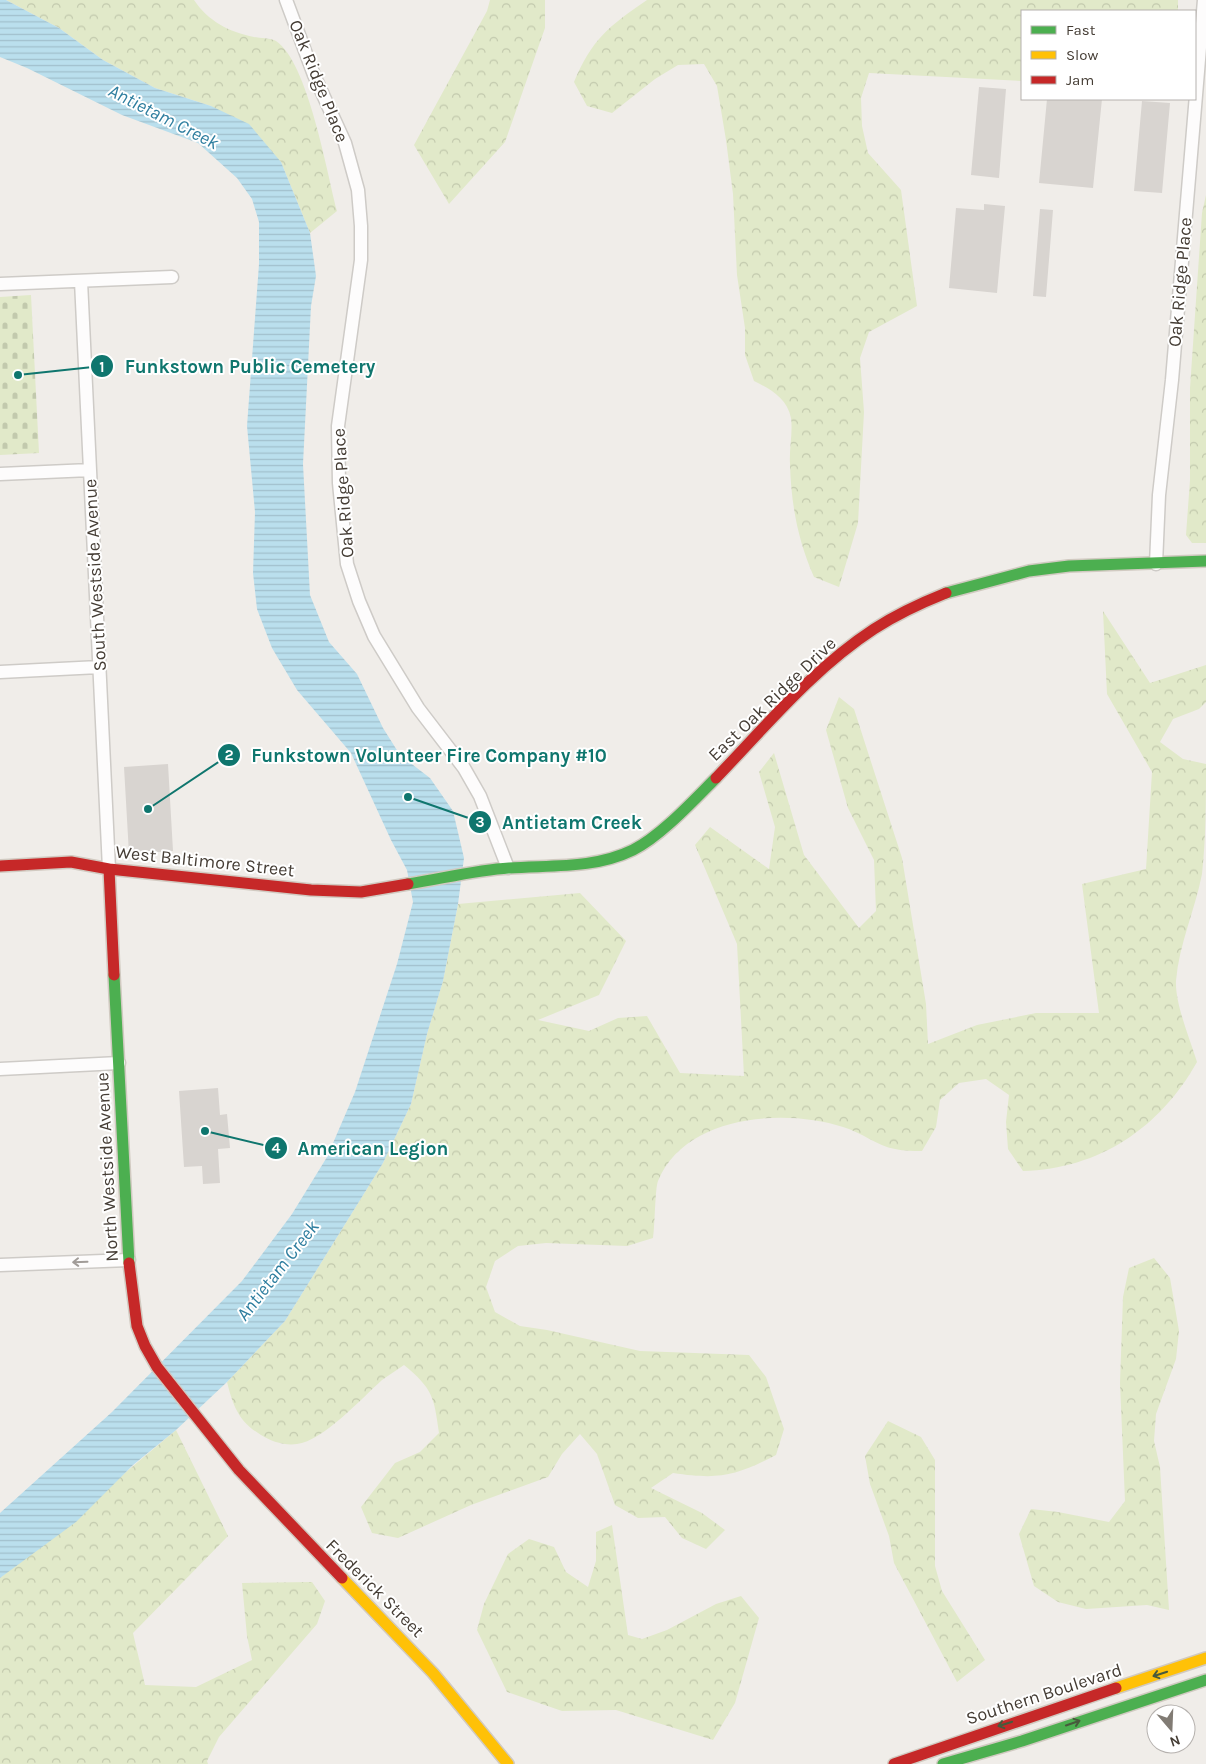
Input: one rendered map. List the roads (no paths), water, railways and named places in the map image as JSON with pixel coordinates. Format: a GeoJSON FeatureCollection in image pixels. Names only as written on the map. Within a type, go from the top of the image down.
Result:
{"type":"FeatureCollection","features":[{"type":"Feature","properties":{"kind":"main road","name":"East Oak Ridge Drive"},"geometry":{"type":"LineString","coordinates":[[407,885],[508,868],[585,864],[612,859],[635,849],[682,813],[801,690],[842,653],[874,629],[912,607],[953,590],[991,578],[1069,566],[1206,561]]}},
{"type":"Feature","properties":{"kind":"main road","name":"West Baltimore Street"},"geometry":{"type":"LineString","coordinates":[[0,866],[71,862],[109,869],[338,892],[361,892],[407,885]]}},
{"type":"Feature","properties":{"kind":"main road","name":"North Westside Avenue"},"geometry":{"type":"LineString","coordinates":[[109,869],[129,1260],[135,1315],[139,1334],[150,1357],[212,1440]]}},
{"type":"Feature","properties":{"kind":"main road","name":"Frederick Street"},"geometry":{"type":"LineString","coordinates":[[212,1440],[258,1494],[420,1659],[477,1724],[508,1764]]}},
{"type":"Feature","properties":{"kind":"main road","name":"Southern Boulevard"},"geometry":{"type":"LineString","coordinates":[[894,1764],[988,1730],[1206,1658]]}},
{"type":"Feature","properties":{"kind":"main road","name":"Southern Boulevard"},"geometry":{"type":"LineString","coordinates":[[943,1764],[1022,1741],[1206,1680]]}},
{"type":"Feature","properties":{"kind":"street","name":"Oak Ridge Place"},"geometry":{"type":"LineString","coordinates":[[286,0],[314,75],[345,143],[358,190],[361,260],[338,426],[339,483],[347,564],[359,601],[374,636],[418,708],[464,768],[480,796],[508,868]]}},
{"type":"Feature","properties":{"kind":"street","name":"Oak Ridge Place"},"geometry":{"type":"LineString","coordinates":[[1196,95],[1204,0]]}},
{"type":"Feature","properties":{"kind":"street","name":"Oak Ridge Place"},"geometry":{"type":"LineString","coordinates":[[1156,564],[1159,494],[1172,380],[1196,100]]}},
{"type":"Feature","properties":{"kind":"street"},"geometry":{"type":"LineString","coordinates":[[0,284],[172,277]]}},
{"type":"Feature","properties":{"kind":"street","name":"South Westside Avenue"},"geometry":{"type":"LineString","coordinates":[[80,281],[109,869]]}},
{"type":"Feature","properties":{"kind":"street"},"geometry":{"type":"LineString","coordinates":[[0,474],[90,470]]}},
{"type":"Feature","properties":{"kind":"street"},"geometry":{"type":"LineString","coordinates":[[0,672],[99,667]]}},
{"type":"Feature","properties":{"kind":"street"},"geometry":{"type":"LineString","coordinates":[[0,1069],[119,1064]]}},
{"type":"Feature","properties":{"kind":"street"},"geometry":{"type":"LineString","coordinates":[[0,1265],[129,1260]]}},
{"type":"Feature","properties":{"kind":"water","name":"Antietam Creek"},"geometry":{"type":"Polygon","coordinates":[[[0,0],[6,0],[59,28],[103,60],[155,88],[211,106],[249,124],[281,162],[310,233],[316,276],[311,306],[303,464],[310,595],[329,642],[357,674],[383,728],[400,755],[430,778],[453,811],[464,858],[458,904],[443,981],[427,1034],[411,1104],[383,1163],[285,1321],[227,1382],[176,1430],[133,1465],[76,1522],[0,1578],[0,1513],[112,1412],[242,1281],[292,1214],[327,1157],[355,1092],[397,964],[413,902],[407,870],[351,753],[297,690],[272,648],[257,609],[253,573],[255,512],[247,426],[259,264],[259,222],[252,199],[237,178],[198,143],[122,115],[27,68],[0,57],[0,0]]]}},
{"type":"Feature","properties":{"kind":"place","name":"Funkstown Public Cemetery"},"geometry":{"type":"Point","coordinates":[18,375]}},
{"type":"Feature","properties":{"kind":"place","name":"Antietam Creek"},"geometry":{"type":"Point","coordinates":[408,797]}},
{"type":"Feature","properties":{"kind":"place","name":"Funkstown Volunteer Fire Company #10"},"geometry":{"type":"Point","coordinates":[148,809]}},
{"type":"Feature","properties":{"kind":"place","name":"American Legion"},"geometry":{"type":"Point","coordinates":[205,1131]}}]}
